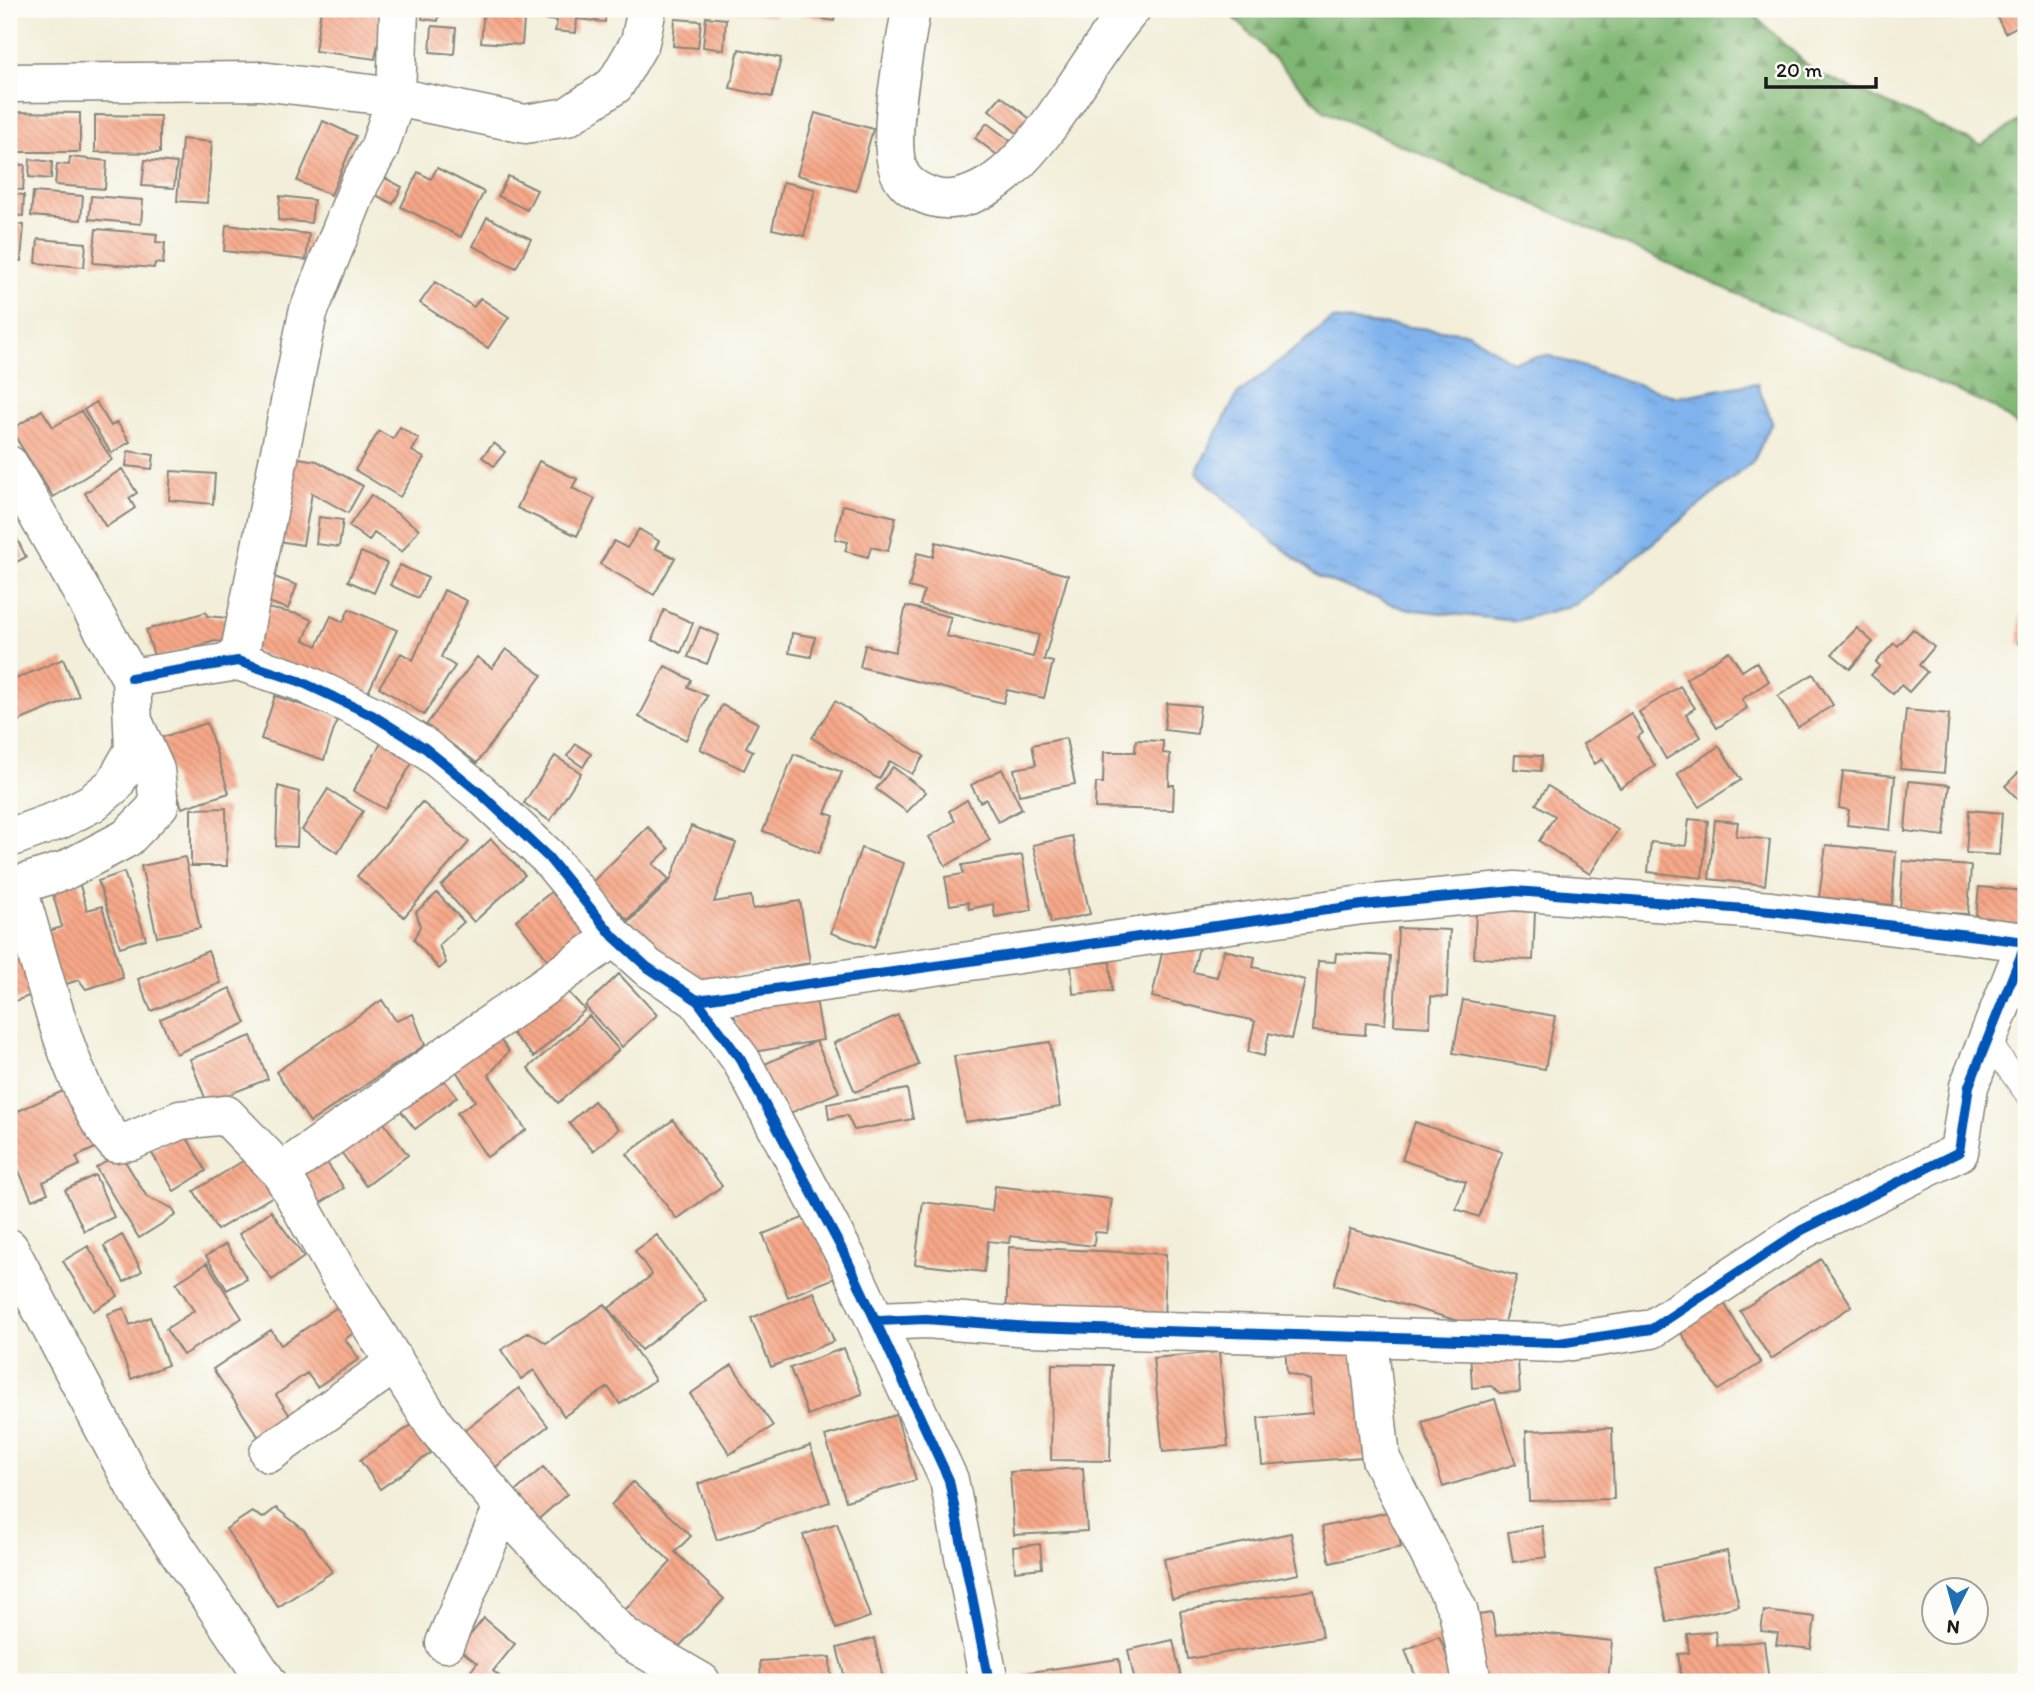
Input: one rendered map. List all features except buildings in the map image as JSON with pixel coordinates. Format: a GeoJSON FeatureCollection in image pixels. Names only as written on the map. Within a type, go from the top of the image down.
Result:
{"type":"FeatureCollection","features":[{"type":"Feature","properties":{"kind":"street"},"geometry":{"type":"LineString","coordinates":[[238,661],[308,313],[360,183],[379,149],[396,97],[399,9]]}},
{"type":"Feature","properties":{"kind":"street"},"geometry":{"type":"LineString","coordinates":[[9,83],[260,81],[396,97],[525,124],[567,117],[615,85],[640,42],[647,9]]}},
{"type":"Feature","properties":{"kind":"street"},"geometry":{"type":"LineString","coordinates":[[911,9],[892,138],[900,175],[921,194],[942,200],[973,193],[1004,175],[1059,113],[1131,9]]}},
{"type":"Feature","properties":{"kind":"street"},"geometry":{"type":"LineString","coordinates":[[9,465],[131,678],[134,750],[114,785],[92,803],[60,820],[9,838]]}},
{"type":"Feature","properties":{"kind":"street"},"geometry":{"type":"LineString","coordinates":[[131,678],[238,661],[299,681],[372,715],[425,748],[548,857],[614,937],[647,967],[697,1000],[741,1060],[878,1321],[949,1480],[989,1682]]}},
{"type":"Feature","properties":{"kind":"street"},"geometry":{"type":"LineString","coordinates":[[133,721],[155,770],[159,805],[127,838],[66,870],[13,887],[74,1066],[104,1129],[116,1143],[131,1141],[180,1120],[226,1115],[281,1171],[338,1273],[435,1426],[503,1507],[624,1637],[701,1682]]}},
{"type":"Feature","properties":{"kind":"street"},"geometry":{"type":"LineString","coordinates":[[697,1000],[1362,905],[1515,891],[1771,911],[2026,943],[1969,1086],[1959,1152],[1802,1230],[1652,1329],[1559,1343],[1029,1327],[926,1319],[878,1321]]}},
{"type":"Feature","properties":{"kind":"street"},"geometry":{"type":"LineString","coordinates":[[281,1171],[614,937]]}},
{"type":"Feature","properties":{"kind":"street"},"geometry":{"type":"LineString","coordinates":[[9,1248],[135,1487],[267,1682]]}},
{"type":"Feature","properties":{"kind":"street"},"geometry":{"type":"LineString","coordinates":[[1368,1339],[1381,1459],[1458,1610],[1472,1682]]}},
{"type":"Feature","properties":{"kind":"street"},"geometry":{"type":"LineString","coordinates":[[269,1453],[395,1363]]}},
{"type":"Feature","properties":{"kind":"street"},"geometry":{"type":"LineString","coordinates":[[445,1643],[503,1507]]}},
{"type":"Feature","properties":{"kind":"lane"},"geometry":{"type":"LineString","coordinates":[[1987,1039],[2026,1093]]}},
{"type":"Feature","properties":{"kind":"green space"},"geometry":{"type":"Polygon","coordinates":[[[1226,9],[1747,9],[1815,72],[1981,145],[2026,116],[2026,432],[1993,407],[1324,111],[1226,9]]]}},
{"type":"Feature","properties":{"kind":"water"},"geometry":{"type":"Polygon","coordinates":[[[1332,319],[1468,333],[1512,362],[1547,355],[1677,397],[1757,383],[1772,422],[1753,462],[1577,604],[1516,621],[1405,609],[1319,577],[1252,524],[1196,472],[1237,395],[1332,319]]]}},
{"type":"Feature","properties":{"kind":"cycle path"},"geometry":{"type":"LineString","coordinates":[[131,678],[238,661],[299,681],[372,715],[425,748],[480,793],[548,857],[614,937],[647,967],[697,1000],[741,1060],[846,1257],[949,1480],[989,1682]]}},
{"type":"Feature","properties":{"kind":"cycle path"},"geometry":{"type":"LineString","coordinates":[[697,1000],[1362,905],[1515,891],[1771,911],[2026,942]]}},
{"type":"Feature","properties":{"kind":"cycle path"},"geometry":{"type":"LineString","coordinates":[[878,1321],[926,1319],[1029,1327],[1559,1343],[1652,1329],[1802,1230],[1959,1152],[1969,1086],[2026,943]]}}]}
